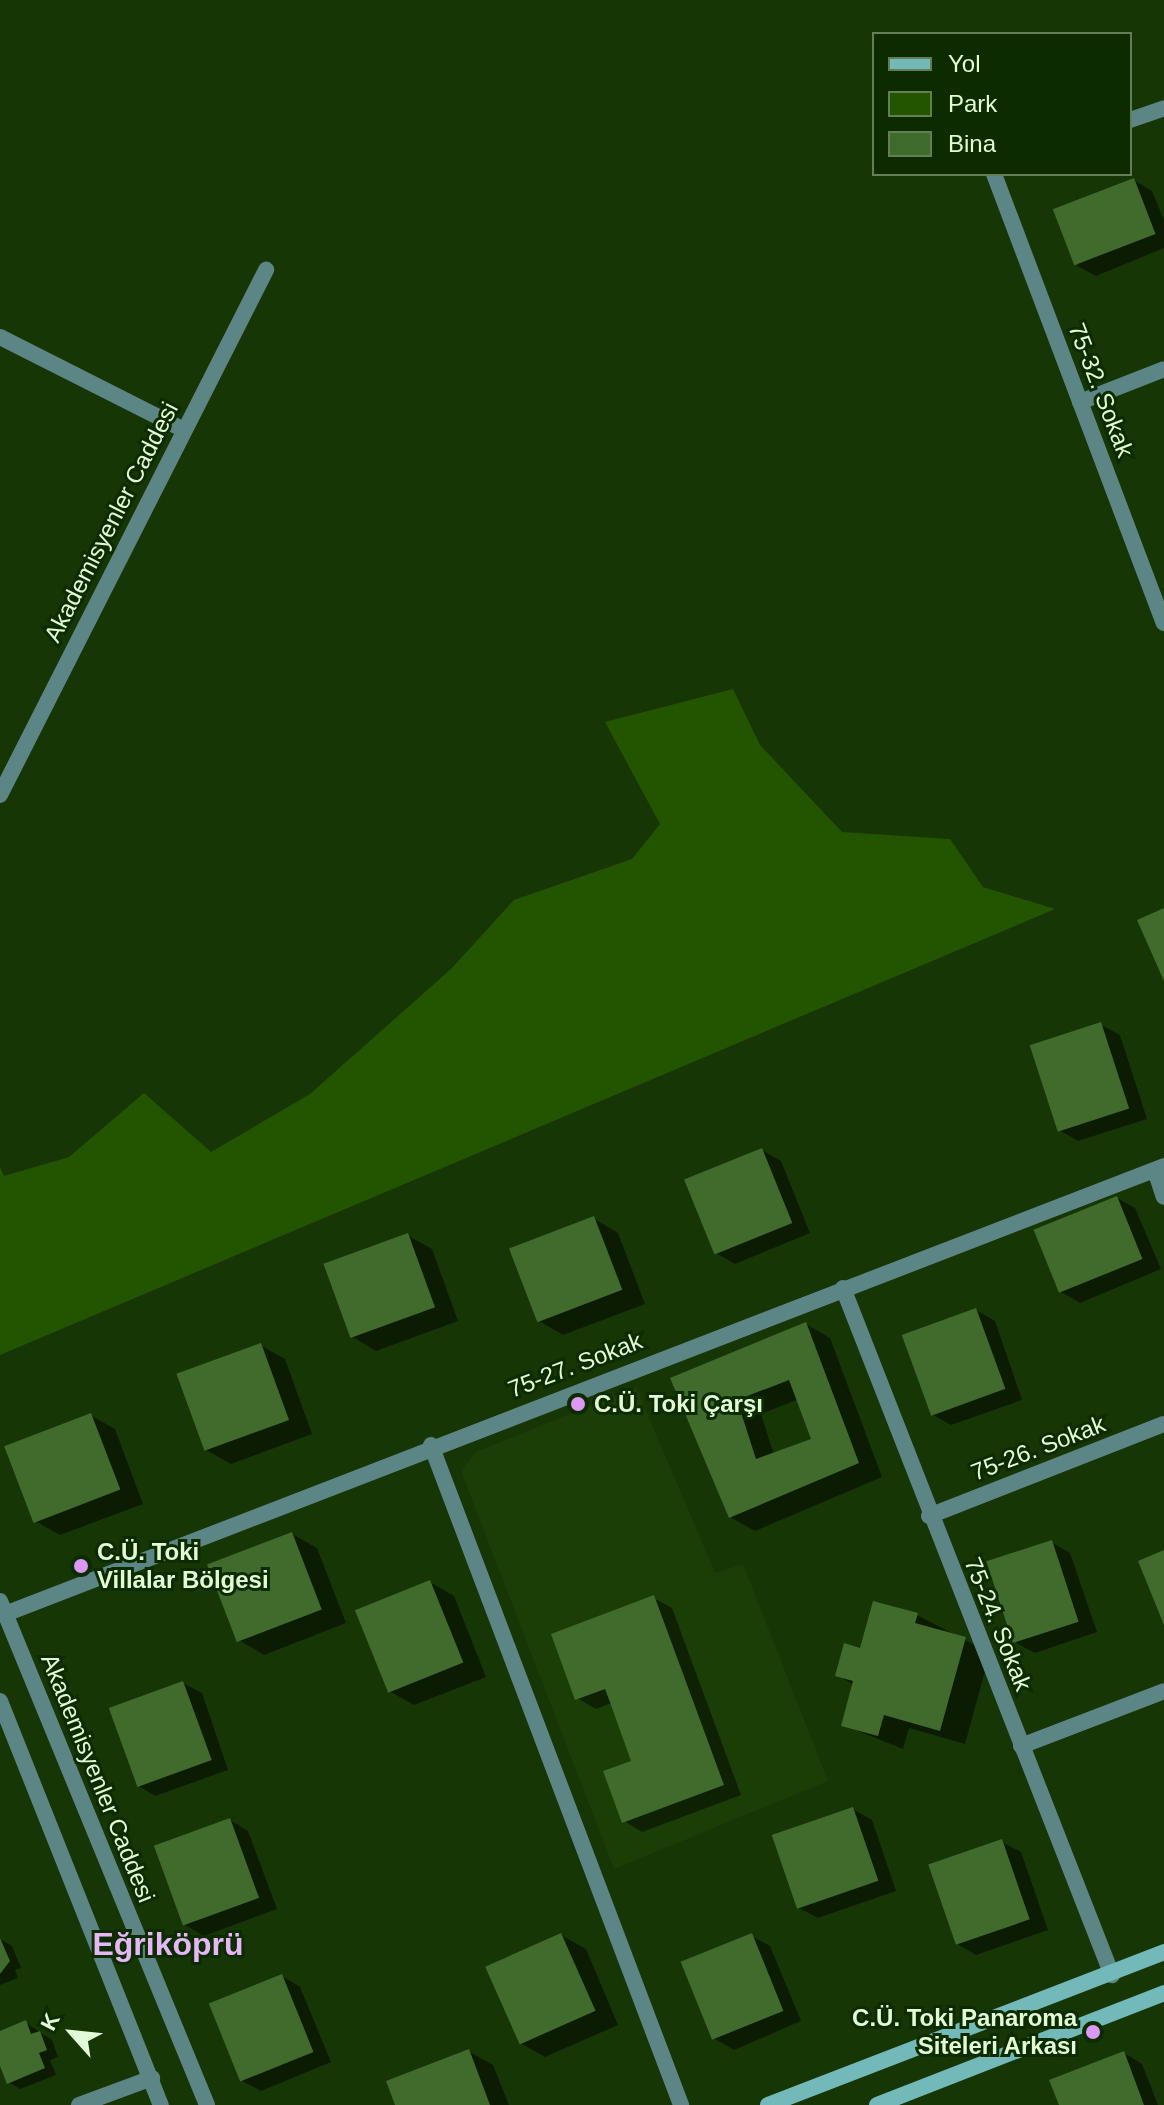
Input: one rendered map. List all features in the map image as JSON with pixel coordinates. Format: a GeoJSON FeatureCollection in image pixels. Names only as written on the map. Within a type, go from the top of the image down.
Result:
{"type":"FeatureCollection","features":[{"type":"Feature","properties":{"kind":"street"},"geometry":{"type":"LineString","coordinates":[[1132,119],[1164,108]]}},
{"type":"Feature","properties":{"kind":"street","name":"75-32. Sokak"},"geometry":{"type":"LineString","coordinates":[[995,176],[1164,623]]}},
{"type":"Feature","properties":{"kind":"street","name":"Akademisyenler Caddesi"},"geometry":{"type":"LineString","coordinates":[[0,795],[266,270]]}},
{"type":"Feature","properties":{"kind":"street"},"geometry":{"type":"LineString","coordinates":[[0,337],[184,430]]}},
{"type":"Feature","properties":{"kind":"street"},"geometry":{"type":"LineString","coordinates":[[1080,402],[1164,369]]}},
{"type":"Feature","properties":{"kind":"street"},"geometry":{"type":"LineString","coordinates":[[1159,1168],[1164,1197]]}},
{"type":"Feature","properties":{"kind":"street","name":"75-27. Sokak"},"geometry":{"type":"LineString","coordinates":[[2,1608],[1159,1168]]}},
{"type":"Feature","properties":{"kind":"street","name":"75-24. Sokak"},"geometry":{"type":"LineString","coordinates":[[843,1288],[929,1516],[1112,1975]]}},
{"type":"Feature","properties":{"kind":"street","name":"75-26. Sokak"},"geometry":{"type":"LineString","coordinates":[[929,1516],[1164,1424]]}},
{"type":"Feature","properties":{"kind":"street"},"geometry":{"type":"LineString","coordinates":[[431,1445],[681,2105]]}},
{"type":"Feature","properties":{"kind":"street","name":"Akademisyenler Caddesi"},"geometry":{"type":"LineString","coordinates":[[2,1608],[207,2105]]}},
{"type":"Feature","properties":{"kind":"street"},"geometry":{"type":"LineString","coordinates":[[1021,1746],[1164,1691]]}},
{"type":"Feature","properties":{"kind":"street"},"geometry":{"type":"LineString","coordinates":[[0,1701],[161,2105]]}},
{"type":"Feature","properties":{"kind":"street"},"geometry":{"type":"LineString","coordinates":[[768,2105],[1163,1956]]}},
{"type":"Feature","properties":{"kind":"street"},"geometry":{"type":"LineString","coordinates":[[877,2105],[1164,1993]]}},
{"type":"Feature","properties":{"kind":"street"},"geometry":{"type":"LineString","coordinates":[[79,2105],[152,2078]]}},
{"type":"Feature","properties":{"kind":"shaded area"},"geometry":{"type":"Polygon","coordinates":[[[636,1387],[715,1573],[743,1564],[828,1781],[614,1869],[461,1471],[476,1452],[636,1387]]]}},
{"type":"Feature","properties":{"kind":"green space"},"geometry":{"type":"Polygon","coordinates":[[[733,689],[760,745],[842,832],[950,839],[983,887],[1055,909],[0,1355],[0,1167],[4,1176],[69,1157],[144,1093],[211,1152],[310,1094],[451,969],[514,900],[632,859],[660,824],[605,722],[733,689]]]}},
{"type":"Feature","properties":{"kind":"building"},"geometry":{"type":"Polygon","coordinates":[[[1134,178],[1156,234],[1074,265],[1053,209],[1134,178]]]}},
{"type":"Feature","properties":{"kind":"building"},"geometry":{"type":"Polygon","coordinates":[[[1164,908],[1164,981],[1137,920],[1164,908]]]}},
{"type":"Feature","properties":{"kind":"building"},"geometry":{"type":"Polygon","coordinates":[[[1101,1022],[1129,1109],[1058,1132],[1030,1045],[1101,1022]]]}},
{"type":"Feature","properties":{"kind":"building"},"geometry":{"type":"Polygon","coordinates":[[[762,1148],[792,1223],[714,1255],[684,1179],[762,1148]]]}},
{"type":"Feature","properties":{"kind":"building"},"geometry":{"type":"Polygon","coordinates":[[[1117,1196],[1142,1259],[1059,1293],[1034,1230],[1117,1196]]]}},
{"type":"Feature","properties":{"kind":"building"},"geometry":{"type":"Polygon","coordinates":[[[594,1216],[622,1290],[537,1322],[509,1249],[594,1216]]]}},
{"type":"Feature","properties":{"kind":"building"},"geometry":{"type":"Polygon","coordinates":[[[408,1233],[435,1307],[350,1338],[323,1264],[408,1233]]]}},
{"type":"Feature","properties":{"kind":"building"},"geometry":{"type":"Polygon","coordinates":[[[976,1308],[1005,1389],[931,1416],[902,1335],[976,1308]]]}},
{"type":"Feature","properties":{"kind":"building"},"geometry":{"type":"Polygon","coordinates":[[[806,1322],[859,1463],[729,1518],[670,1378],[806,1322]],[[789,1380],[737,1400],[756,1459],[811,1439],[789,1380]]]}},
{"type":"Feature","properties":{"kind":"building"},"geometry":{"type":"Polygon","coordinates":[[[261,1343],[289,1420],[204,1451],[176,1374],[261,1343]]]}},
{"type":"Feature","properties":{"kind":"building"},"geometry":{"type":"Polygon","coordinates":[[[91,1413],[120,1490],[34,1523],[4,1446],[91,1413]]]}},
{"type":"Feature","properties":{"kind":"building"},"geometry":{"type":"Polygon","coordinates":[[[292,1532],[322,1609],[237,1642],[207,1565],[292,1532]]]}},
{"type":"Feature","properties":{"kind":"building"},"geometry":{"type":"Polygon","coordinates":[[[1052,1540],[1079,1622],[1013,1643],[986,1561],[1052,1540]]]}},
{"type":"Feature","properties":{"kind":"building"},"geometry":{"type":"Polygon","coordinates":[[[1164,1550],[1164,1625],[1138,1561],[1164,1550]]]}},
{"type":"Feature","properties":{"kind":"building"},"geometry":{"type":"Polygon","coordinates":[[[430,1580],[463,1663],[388,1693],[355,1610],[430,1580]]]}},
{"type":"Feature","properties":{"kind":"building"},"geometry":{"type":"Polygon","coordinates":[[[654,1595],[724,1785],[622,1823],[603,1771],[631,1761],[605,1689],[575,1700],[551,1634],[654,1595]]]}},
{"type":"Feature","properties":{"kind":"building"},"geometry":{"type":"Polygon","coordinates":[[[873,1601],[918,1613],[915,1623],[966,1637],[940,1731],[884,1715],[878,1736],[841,1726],[853,1681],[835,1676],[844,1643],[860,1648],[873,1601]]]}},
{"type":"Feature","properties":{"kind":"building"},"geometry":{"type":"Polygon","coordinates":[[[183,1681],[212,1760],[137,1787],[109,1708],[183,1681]]]}},
{"type":"Feature","properties":{"kind":"building"},"geometry":{"type":"Polygon","coordinates":[[[853,1807],[878,1881],[797,1909],[772,1835],[853,1807]]]}},
{"type":"Feature","properties":{"kind":"building"},"geometry":{"type":"Polygon","coordinates":[[[230,1818],[259,1898],[183,1926],[154,1846],[230,1818]]]}},
{"type":"Feature","properties":{"kind":"building"},"geometry":{"type":"Polygon","coordinates":[[[1002,1839],[1030,1919],[956,1945],[928,1864],[1002,1839]]]}},
{"type":"Feature","properties":{"kind":"building"},"geometry":{"type":"Polygon","coordinates":[[[561,1933],[596,2011],[520,2044],[485,1967],[561,1933]]]}},
{"type":"Feature","properties":{"kind":"building"},"geometry":{"type":"Polygon","coordinates":[[[752,1933],[783,2011],[712,2040],[681,1962],[752,1933]]]}},
{"type":"Feature","properties":{"kind":"building"},"geometry":{"type":"Polygon","coordinates":[[[0,1938],[10,1961],[0,1974],[0,1938]]]}},
{"type":"Feature","properties":{"kind":"building"},"geometry":{"type":"Polygon","coordinates":[[[282,1974],[313,2052],[240,2081],[209,2004],[282,1974]]]}},
{"type":"Feature","properties":{"kind":"building"},"geometry":{"type":"Polygon","coordinates":[[[26,2020],[31,2034],[40,2031],[47,2050],[39,2053],[45,2068],[7,2084],[0,2066],[0,2031],[26,2020]]]}},
{"type":"Feature","properties":{"kind":"building"},"geometry":{"type":"Polygon","coordinates":[[[469,2049],[490,2105],[395,2105],[386,2081],[469,2049]]]}},
{"type":"Feature","properties":{"kind":"building"},"geometry":{"type":"Polygon","coordinates":[[[1124,2051],[1144,2105],[1059,2105],[1049,2080],[1124,2051]]]}},
{"type":"Feature","properties":{"kind":"place","name":"C.Ü. Toki Çarşı"},"geometry":{"type":"Point","coordinates":[578,1404]}},
{"type":"Feature","properties":{"kind":"place","name":"C.Ü. Toki Villalar Bölgesi"},"geometry":{"type":"Point","coordinates":[81,1566]}},
{"type":"Feature","properties":{"kind":"place","name":"C.Ü. Toki Panaroma Siteleri Arkası"},"geometry":{"type":"Point","coordinates":[1093,2032]}},
{"type":"Feature","properties":{"kind":"district","name":"Eğriköprü"},"geometry":{"type":"Point","coordinates":[168,1944]}}]}
